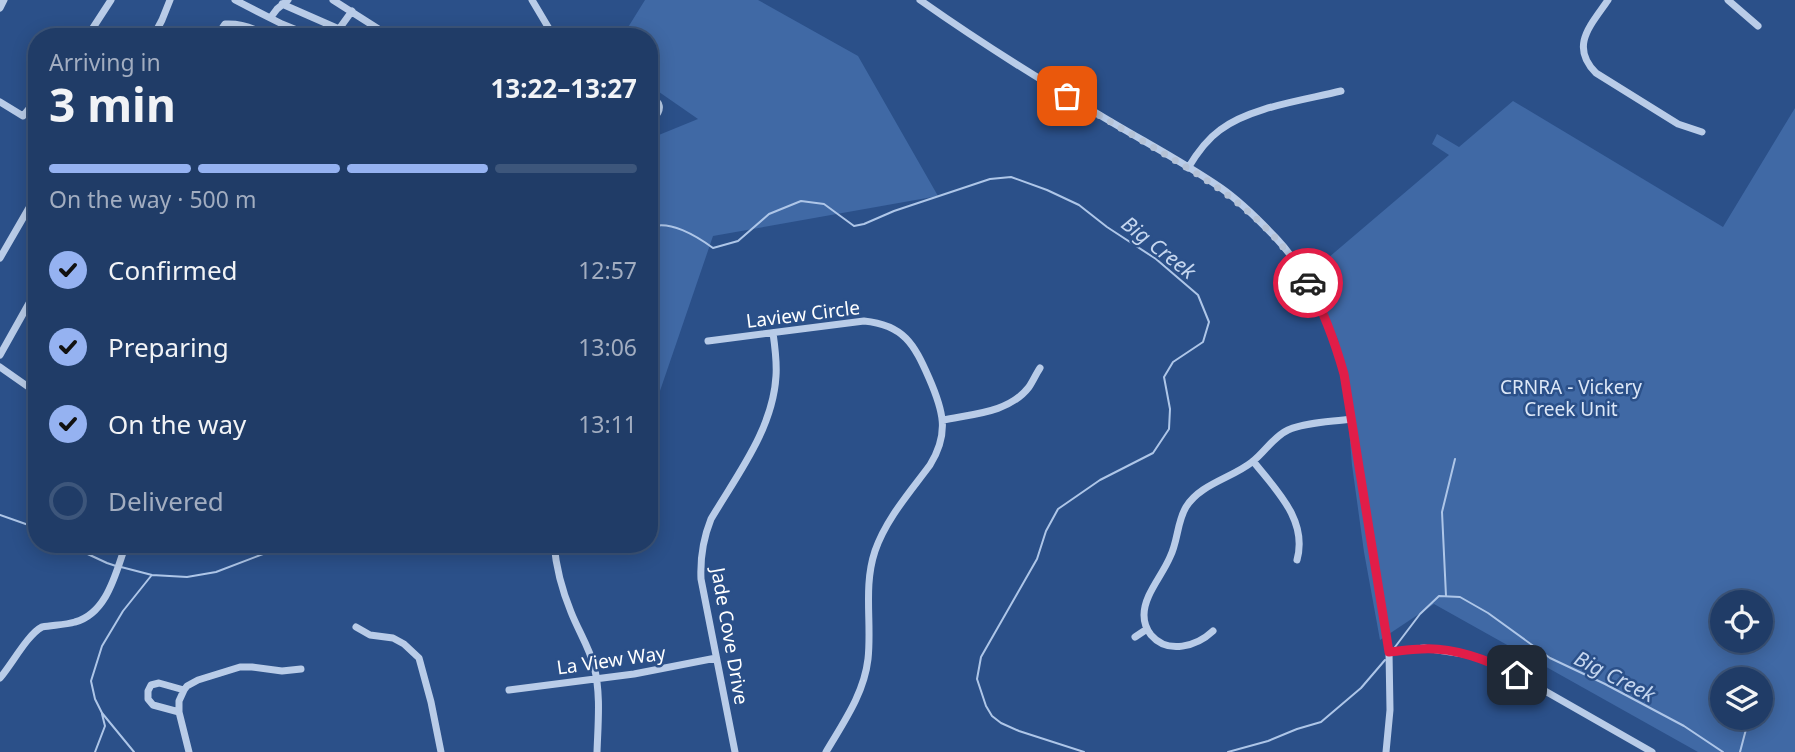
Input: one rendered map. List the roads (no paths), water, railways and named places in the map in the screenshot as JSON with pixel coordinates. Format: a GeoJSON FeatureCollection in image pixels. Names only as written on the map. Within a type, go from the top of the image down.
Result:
{"type":"FeatureCollection","features":[{"type":"Feature","properties":{"kind":"street"},"geometry":{"type":"LineString","coordinates":[[0,8],[4,0]]}},
{"type":"Feature","properties":{"kind":"street"},"geometry":{"type":"LineString","coordinates":[[93,28],[111,0]]}},
{"type":"Feature","properties":{"kind":"street"},"geometry":{"type":"LineString","coordinates":[[158,28],[170,0]]}},
{"type":"Feature","properties":{"kind":"street"},"geometry":{"type":"LineString","coordinates":[[235,0],[292,28]]}},
{"type":"Feature","properties":{"kind":"street"},"geometry":{"type":"LineString","coordinates":[[333,0],[378,28]]}},
{"type":"Feature","properties":{"kind":"street"},"geometry":{"type":"LineString","coordinates":[[533,0],[549,28]]}},
{"type":"Feature","properties":{"kind":"street"},"geometry":{"type":"LineString","coordinates":[[920,0],[1038,79],[1222,189],[1251,212],[1302,272],[1320,304],[1334,338],[1344,374],[1389,652],[1390,709],[1386,752]]}},
{"type":"Feature","properties":{"kind":"street"},"geometry":{"type":"LineString","coordinates":[[1608,0],[1587,31],[1583,42],[1583,54],[1588,65],[1595,74],[1678,124],[1702,132]]}},
{"type":"Feature","properties":{"kind":"street"},"geometry":{"type":"LineString","coordinates":[[1728,0],[1759,26]]}},
{"type":"Feature","properties":{"kind":"street"},"geometry":{"type":"LineString","coordinates":[[271,17],[285,2],[329,28]]}},
{"type":"Feature","properties":{"kind":"street"},"geometry":{"type":"LineString","coordinates":[[341,28],[352,11]]}},
{"type":"Feature","properties":{"kind":"street"},"geometry":{"type":"LineString","coordinates":[[222,28],[225,24],[236,23],[252,28]]}},
{"type":"Feature","properties":{"kind":"street"},"geometry":{"type":"LineString","coordinates":[[1188,167],[1208,139],[1236,119],[1341,91]]}},
{"type":"Feature","properties":{"kind":"street"},"geometry":{"type":"LineString","coordinates":[[0,102],[23,116],[28,110]]}},
{"type":"Feature","properties":{"kind":"street"},"geometry":{"type":"LineString","coordinates":[[0,258],[28,210]]}},
{"type":"Feature","properties":{"kind":"street"},"geometry":{"type":"LineString","coordinates":[[0,355],[28,305]]}},
{"type":"Feature","properties":{"kind":"street","name":"Laview Circle"},"geometry":{"type":"LineString","coordinates":[[708,341],[864,321],[878,323],[894,328],[907,338],[918,352],[939,400],[943,420],[935,457],[891,518],[874,552],[868,587],[869,651],[863,684],[825,752]]}},
{"type":"Feature","properties":{"kind":"street","name":"Jade Cove Drive"},"geometry":{"type":"LineString","coordinates":[[735,752],[701,579],[702,548],[712,519],[769,415],[776,376],[773,333]]}},
{"type":"Feature","properties":{"kind":"street"},"geometry":{"type":"LineString","coordinates":[[0,367],[28,387]]}},
{"type":"Feature","properties":{"kind":"street"},"geometry":{"type":"LineString","coordinates":[[943,420],[1010,404],[1029,386],[1040,368]]}},
{"type":"Feature","properties":{"kind":"street"},"geometry":{"type":"LineString","coordinates":[[1213,631],[1201,640],[1175,647],[1159,642],[1147,629],[1144,616],[1145,604],[1171,557],[1186,507],[1201,492],[1253,461],[1273,440],[1288,430],[1351,419]]}},
{"type":"Feature","properties":{"kind":"street"},"geometry":{"type":"LineString","coordinates":[[1253,461],[1293,514],[1300,542],[1297,560]]}},
{"type":"Feature","properties":{"kind":"street"},"geometry":{"type":"LineString","coordinates":[[0,678],[32,633],[42,627],[77,622],[98,608],[105,598],[123,553]]}},
{"type":"Feature","properties":{"kind":"street"},"geometry":{"type":"LineString","coordinates":[[556,553],[561,585],[570,612],[589,651],[597,679],[597,752]]}},
{"type":"Feature","properties":{"kind":"street"},"geometry":{"type":"LineString","coordinates":[[356,627],[370,635],[393,638],[419,658],[441,752]]}},
{"type":"Feature","properties":{"kind":"street"},"geometry":{"type":"LineString","coordinates":[[1135,637],[1147,629]]}},
{"type":"Feature","properties":{"kind":"street"},"geometry":{"type":"LineString","coordinates":[[1389,652],[1424,649],[1464,654],[1490,662],[1652,752]]}},
{"type":"Feature","properties":{"kind":"street","name":"La View Way"},"geometry":{"type":"LineString","coordinates":[[509,690],[634,674],[716,658]]}},
{"type":"Feature","properties":{"kind":"street"},"geometry":{"type":"LineString","coordinates":[[189,752],[178,712],[179,701],[187,686],[240,667],[282,671],[301,669]]}},
{"type":"Feature","properties":{"kind":"street"},"geometry":{"type":"LineString","coordinates":[[178,712],[152,705],[148,699],[148,691],[151,685],[159,682],[184,690]]}},
{"type":"Feature","properties":{"kind":"waterway","name":"Big Creek"},"geometry":{"type":"LineString","coordinates":[[658,226],[674,227],[713,248],[738,241],[769,214],[801,201],[824,204],[854,226],[990,179],[1011,177],[1079,205],[1156,259],[1198,295],[1209,322],[1203,342],[1173,362],[1164,377],[1170,409],[1169,429],[1153,453],[1100,480],[1058,509],[1046,531],[1037,559],[981,657],[977,679],[992,716],[1019,731],[1084,752]]}},
{"type":"Feature","properties":{"kind":"waterway"},"geometry":{"type":"LineString","coordinates":[[1446,596],[1442,512],[1455,459]]}},
{"type":"Feature","properties":{"kind":"waterway","name":"Big Creek"},"geometry":{"type":"LineString","coordinates":[[0,515],[28,525]]}},
{"type":"Feature","properties":{"kind":"waterway","name":"Big Creek"},"geometry":{"type":"LineString","coordinates":[[85,553],[116,566]]}},
{"type":"Feature","properties":{"kind":"waterway","name":"Big Creek"},"geometry":{"type":"LineString","coordinates":[[121,567],[152,575],[187,577],[216,572],[266,553]]}},
{"type":"Feature","properties":{"kind":"waterway"},"geometry":{"type":"LineString","coordinates":[[134,752],[102,713],[91,681],[102,646],[123,611],[151,576]]}},
{"type":"Feature","properties":{"kind":"waterway","name":"Big Creek"},"geometry":{"type":"LineString","coordinates":[[1395,647],[1420,614],[1439,596],[1460,597],[1488,613],[1550,658],[1684,726],[1723,752]]}},
{"type":"Feature","properties":{"kind":"waterway","name":"Big Creek"},"geometry":{"type":"LineString","coordinates":[[1228,752],[1321,722],[1361,688],[1385,660]]}},
{"type":"Feature","properties":{"kind":"waterway"},"geometry":{"type":"LineString","coordinates":[[95,752],[105,726],[102,714]]}},
{"type":"Feature","properties":{"kind":"waterway"},"geometry":{"type":"LineString","coordinates":[[1740,752],[1746,730]]}},
{"type":"Feature","properties":{"kind":"park label","name":"CRNRA - Vickery Creek Unit"},"geometry":{"type":"Point","coordinates":[1571,398]}}]}
